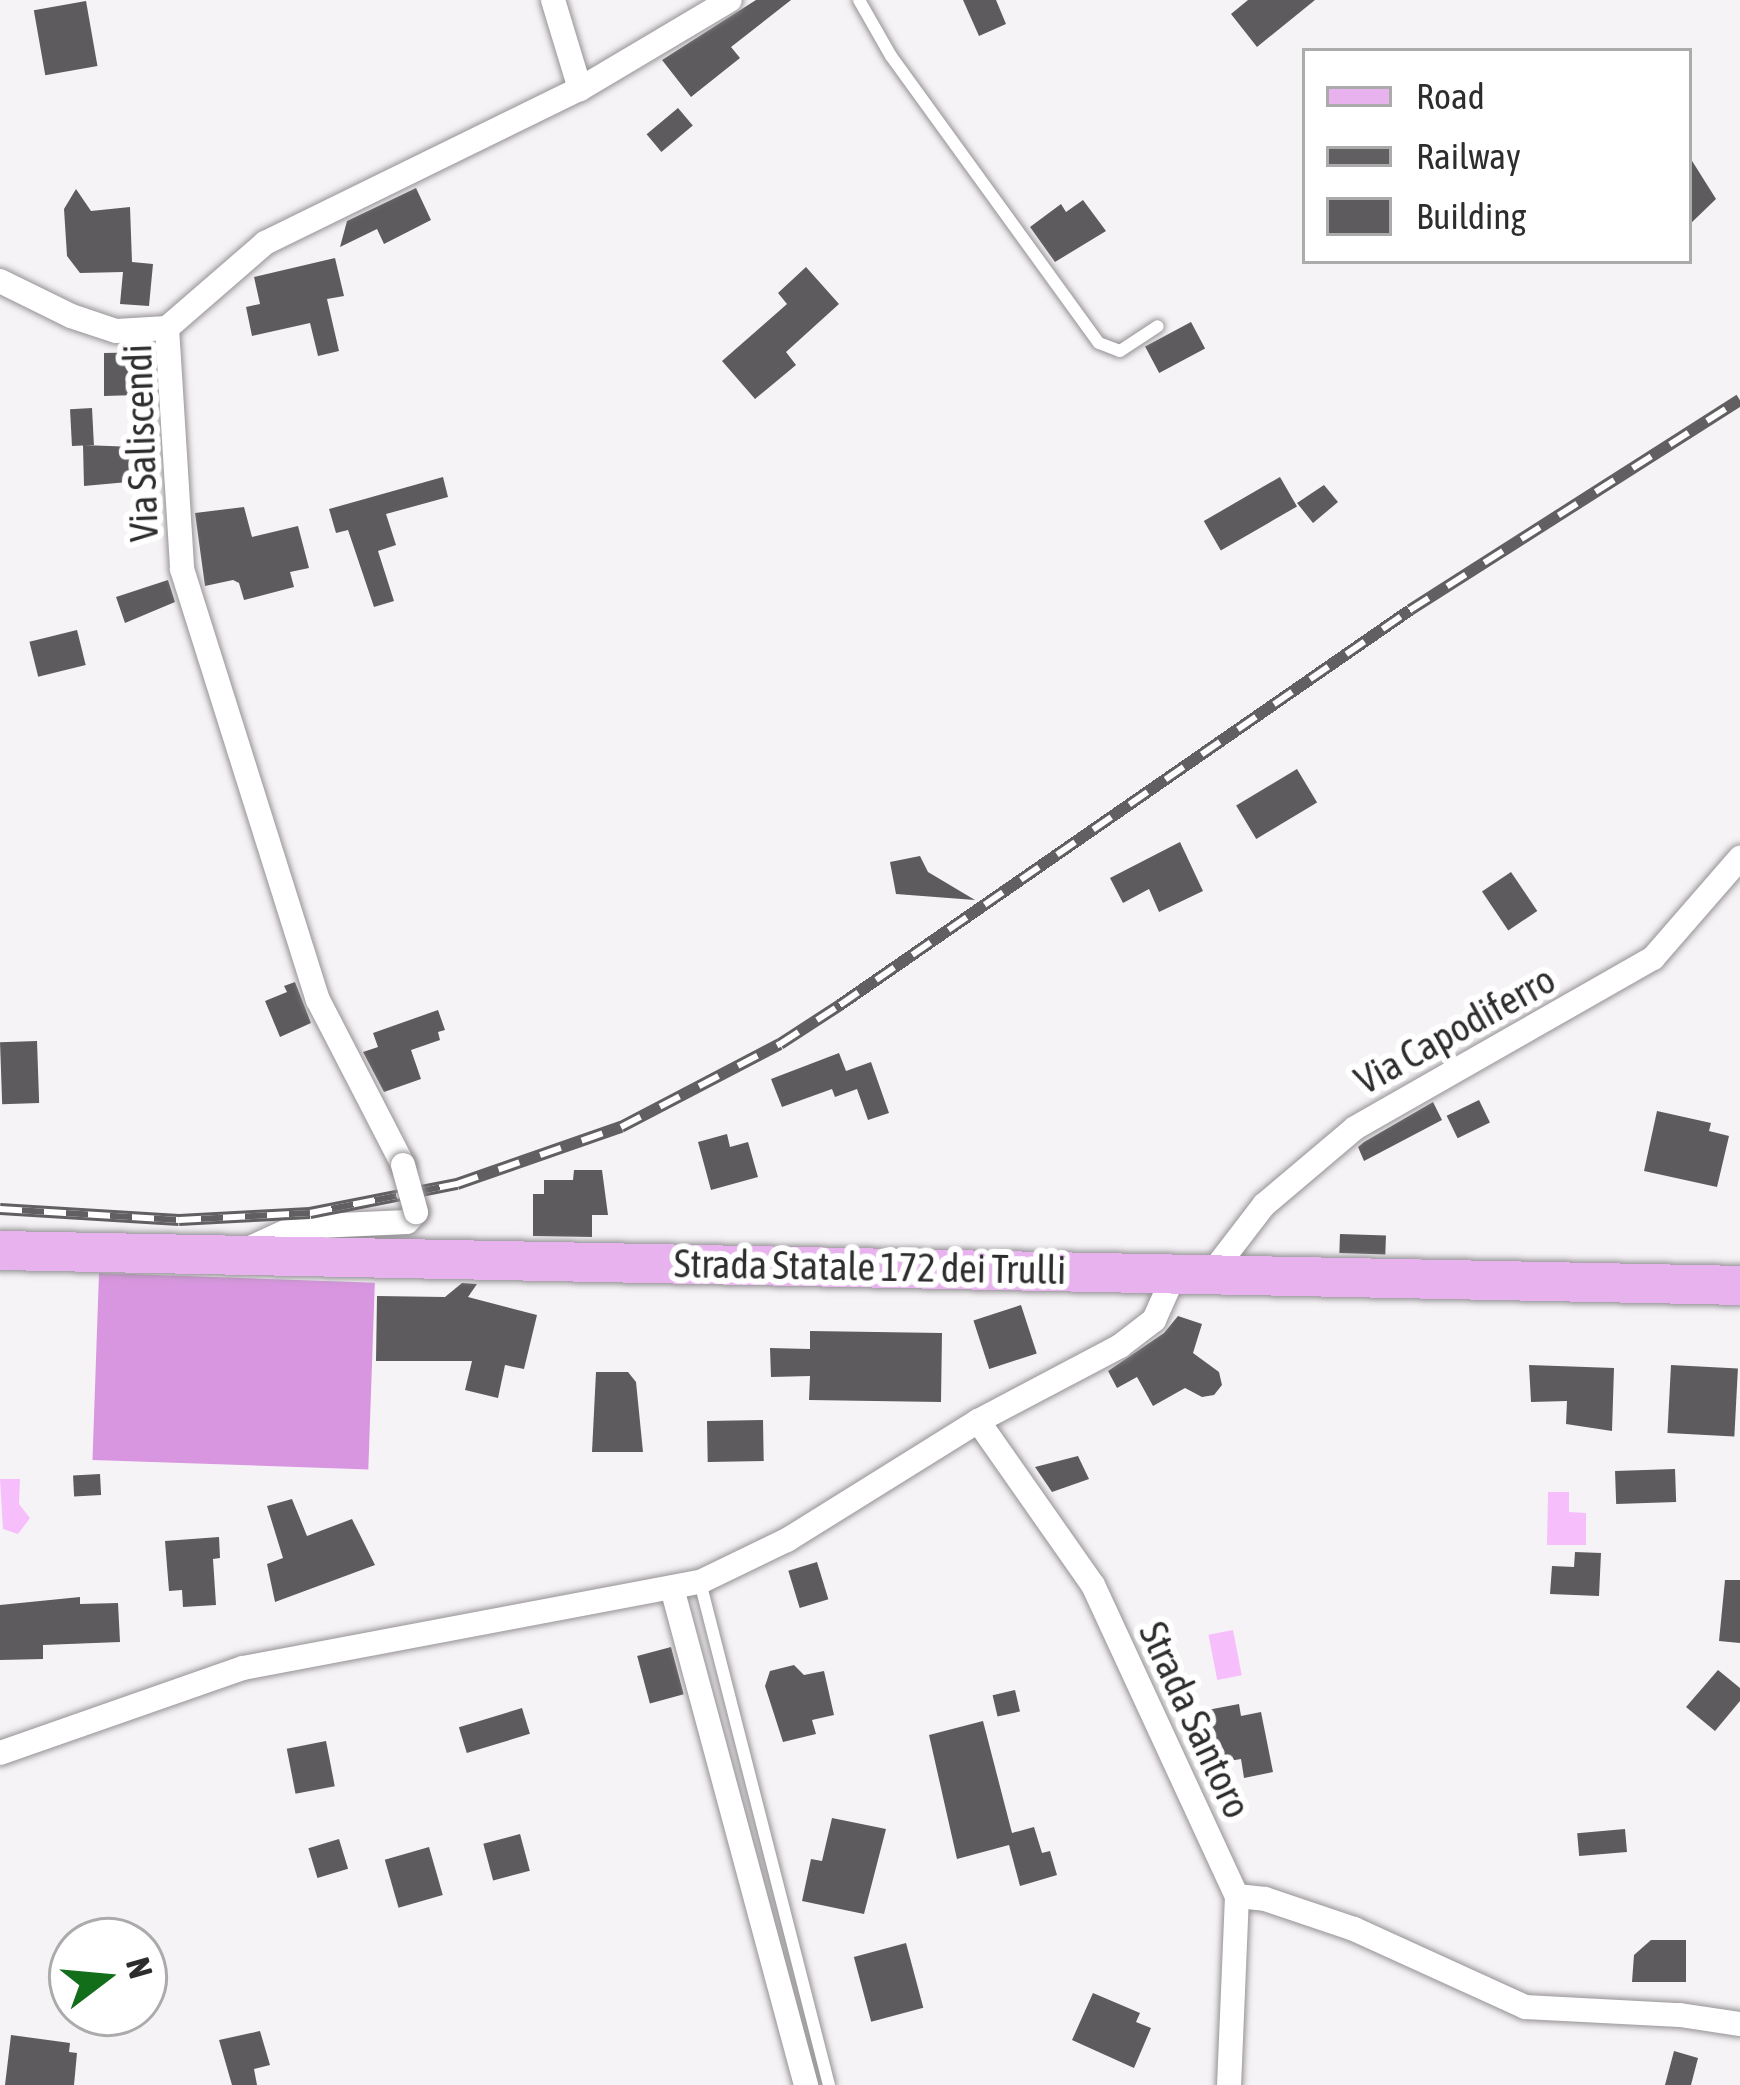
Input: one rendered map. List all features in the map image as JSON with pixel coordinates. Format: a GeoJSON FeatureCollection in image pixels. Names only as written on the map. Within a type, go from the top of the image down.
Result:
{"type":"FeatureCollection","features":[{"type":"Feature","properties":{"kind":"main road","name":"Strada Statale 172 dei Trulli"},"geometry":{"type":"LineString","coordinates":[[0,1250],[1740,1285]]}},
{"type":"Feature","properties":{"kind":"street"},"geometry":{"type":"LineString","coordinates":[[553,0],[580,88]]}},
{"type":"Feature","properties":{"kind":"street","name":"Via Saliscendi"},"geometry":{"type":"LineString","coordinates":[[238,1254],[296,1227],[407,1222],[416,1212],[403,1165],[319,1000],[182,569],[167,328],[265,243],[580,88],[730,0]]}},
{"type":"Feature","properties":{"kind":"street"},"geometry":{"type":"LineString","coordinates":[[0,281],[71,316],[116,331],[167,328]]}},
{"type":"Feature","properties":{"kind":"street","name":"Via Capodiferro"},"geometry":{"type":"LineString","coordinates":[[0,1754],[243,1668],[700,1582],[844,1507],[978,1421],[1120,1346],[1154,1320],[1193,1274],[1264,1205],[1355,1128],[1653,958],[1740,858]]}},
{"type":"Feature","properties":{"kind":"street","name":"Strada Santoro"},"geometry":{"type":"LineString","coordinates":[[978,1421],[1093,1586],[1237,1896],[1229,2085]]}},
{"type":"Feature","properties":{"kind":"street"},"geometry":{"type":"LineString","coordinates":[[672,1588],[806,2085]]}},
{"type":"Feature","properties":{"kind":"street"},"geometry":{"type":"LineString","coordinates":[[1237,1896],[1265,1899],[1354,1928],[1525,2007],[1681,2015],[1740,2024]]}},
{"type":"Feature","properties":{"kind":"lane"},"geometry":{"type":"LineString","coordinates":[[860,0],[891,56],[1099,343],[1120,351],[1158,326]]}},
{"type":"Feature","properties":{"kind":"lane"},"geometry":{"type":"LineString","coordinates":[[700,1582],[829,2085]]}},
{"type":"Feature","properties":{"kind":"shaded area"},"geometry":{"type":"Polygon","coordinates":[[[99,1273],[375,1283],[368,1470],[92,1460],[99,1273]]]}},
{"type":"Feature","properties":{"kind":"shaded area"},"geometry":{"type":"Polygon","coordinates":[[[0,1479],[20,1479],[19,1504],[30,1518],[18,1534],[3,1529],[0,1479]]]}},
{"type":"Feature","properties":{"kind":"shaded area"},"geometry":{"type":"Polygon","coordinates":[[[1548,1492],[1569,1492],[1569,1512],[1586,1513],[1586,1545],[1547,1545],[1548,1492]]]}},
{"type":"Feature","properties":{"kind":"shaded area"},"geometry":{"type":"Polygon","coordinates":[[[1233,1630],[1242,1675],[1217,1680],[1208,1635],[1233,1630]]]}},
{"type":"Feature","properties":{"kind":"building"},"geometry":{"type":"Polygon","coordinates":[[[756,0],[791,0],[731,47],[740,58],[691,97],[662,60],[756,0]]]}},
{"type":"Feature","properties":{"kind":"building"},"geometry":{"type":"Polygon","coordinates":[[[963,0],[996,0],[1006,24],[979,36],[963,0]]]}},
{"type":"Feature","properties":{"kind":"building"},"geometry":{"type":"Polygon","coordinates":[[[1248,0],[1315,0],[1257,47],[1231,14],[1248,0]]]}},
{"type":"Feature","properties":{"kind":"building"},"geometry":{"type":"Polygon","coordinates":[[[86,1],[97,66],[45,75],[34,10],[86,1]]]}},
{"type":"Feature","properties":{"kind":"building"},"geometry":{"type":"Polygon","coordinates":[[[678,108],[693,126],[661,152],[647,134],[678,108]]]}},
{"type":"Feature","properties":{"kind":"building"},"geometry":{"type":"Polygon","coordinates":[[[1692,161],[1716,199],[1692,222],[1692,161]]]}},
{"type":"Feature","properties":{"kind":"building"},"geometry":{"type":"Polygon","coordinates":[[[416,188],[431,220],[384,244],[377,229],[340,247],[347,221],[416,188]]]}},
{"type":"Feature","properties":{"kind":"building"},"geometry":{"type":"Polygon","coordinates":[[[76,189],[91,211],[130,207],[132,262],[153,264],[149,306],[120,304],[123,272],[80,273],[67,256],[64,209],[76,189]]]}},
{"type":"Feature","properties":{"kind":"building"},"geometry":{"type":"Polygon","coordinates":[[[1083,200],[1106,231],[1055,262],[1030,227],[1061,204],[1066,212],[1083,200]]]}},
{"type":"Feature","properties":{"kind":"building"},"geometry":{"type":"Polygon","coordinates":[[[335,258],[344,296],[327,299],[339,351],[318,356],[310,323],[252,336],[246,307],[260,304],[254,277],[335,258]]]}},
{"type":"Feature","properties":{"kind":"building"},"geometry":{"type":"Polygon","coordinates":[[[806,267],[839,304],[786,352],[796,365],[755,399],[722,361],[787,304],[778,293],[806,267]]]}},
{"type":"Feature","properties":{"kind":"building"},"geometry":{"type":"Polygon","coordinates":[[[1191,322],[1205,348],[1159,373],[1145,346],[1191,322]]]}},
{"type":"Feature","properties":{"kind":"building"},"geometry":{"type":"Polygon","coordinates":[[[152,352],[159,468],[137,470],[139,481],[84,486],[83,445],[135,447],[137,395],[104,396],[104,353],[152,352]]]}},
{"type":"Feature","properties":{"kind":"building"},"geometry":{"type":"Polygon","coordinates":[[[92,408],[94,445],[72,446],[70,409],[92,408]]]}},
{"type":"Feature","properties":{"kind":"building"},"geometry":{"type":"Polygon","coordinates":[[[443,477],[448,497],[386,514],[396,545],[378,551],[394,601],[374,607],[348,530],[336,533],[329,509],[443,477]]]}},
{"type":"Feature","properties":{"kind":"building"},"geometry":{"type":"Polygon","coordinates":[[[1280,477],[1297,506],[1221,550],[1204,521],[1280,477]]]}},
{"type":"Feature","properties":{"kind":"building"},"geometry":{"type":"Polygon","coordinates":[[[1324,485],[1338,502],[1313,523],[1297,503],[1324,485]]]}},
{"type":"Feature","properties":{"kind":"building"},"geometry":{"type":"Polygon","coordinates":[[[244,507],[252,537],[298,526],[309,568],[290,572],[294,587],[244,600],[239,583],[233,580],[205,586],[195,513],[244,507]]]}},
{"type":"Feature","properties":{"kind":"building"},"geometry":{"type":"Polygon","coordinates":[[[168,580],[175,602],[125,623],[116,597],[168,580]]]}},
{"type":"Feature","properties":{"kind":"building"},"geometry":{"type":"Polygon","coordinates":[[[77,630],[86,665],[38,677],[29,642],[77,630]]]}},
{"type":"Feature","properties":{"kind":"building"},"geometry":{"type":"Polygon","coordinates":[[[1297,769],[1317,802],[1256,839],[1236,806],[1297,769]]]}},
{"type":"Feature","properties":{"kind":"building"},"geometry":{"type":"Polygon","coordinates":[[[1180,842],[1203,891],[1159,912],[1149,889],[1123,903],[1110,878],[1180,842]]]}},
{"type":"Feature","properties":{"kind":"building"},"geometry":{"type":"Polygon","coordinates":[[[920,856],[928,872],[975,900],[896,894],[890,862],[920,856]]]}},
{"type":"Feature","properties":{"kind":"building"},"geometry":{"type":"Polygon","coordinates":[[[1511,872],[1537,911],[1508,931],[1482,892],[1511,872]]]}},
{"type":"Feature","properties":{"kind":"building"},"geometry":{"type":"Polygon","coordinates":[[[295,982],[311,1023],[280,1037],[265,1001],[287,992],[284,986],[295,982]]]}},
{"type":"Feature","properties":{"kind":"building"},"geometry":{"type":"Polygon","coordinates":[[[438,1010],[445,1030],[438,1032],[440,1040],[411,1050],[421,1079],[384,1092],[363,1052],[378,1047],[373,1033],[438,1010]]]}},
{"type":"Feature","properties":{"kind":"building"},"geometry":{"type":"Polygon","coordinates":[[[37,1041],[39,1103],[2,1104],[0,1042],[37,1041]]]}},
{"type":"Feature","properties":{"kind":"building"},"geometry":{"type":"Polygon","coordinates":[[[839,1053],[846,1071],[871,1062],[889,1113],[868,1120],[857,1089],[835,1097],[832,1089],[782,1107],[771,1079],[839,1053]]]}},
{"type":"Feature","properties":{"kind":"building"},"geometry":{"type":"Polygon","coordinates":[[[1479,1100],[1490,1122],[1458,1138],[1447,1116],[1479,1100]]]}},
{"type":"Feature","properties":{"kind":"building"},"geometry":{"type":"Polygon","coordinates":[[[1433,1102],[1442,1120],[1364,1161],[1358,1147],[1433,1102]]]}},
{"type":"Feature","properties":{"kind":"building"},"geometry":{"type":"Polygon","coordinates":[[[1657,1111],[1711,1123],[1709,1131],[1729,1136],[1717,1187],[1644,1171],[1657,1111]]]}},
{"type":"Feature","properties":{"kind":"building"},"geometry":{"type":"Polygon","coordinates":[[[727,1134],[730,1147],[748,1142],[758,1177],[711,1190],[698,1142],[727,1134]]]}},
{"type":"Feature","properties":{"kind":"building"},"geometry":{"type":"Polygon","coordinates":[[[574,1170],[602,1170],[608,1215],[592,1215],[592,1237],[533,1236],[533,1194],[544,1194],[544,1180],[573,1180],[574,1170]]]}},
{"type":"Feature","properties":{"kind":"building"},"geometry":{"type":"Polygon","coordinates":[[[1340,1234],[1386,1236],[1385,1255],[1339,1253],[1340,1234]]]}},
{"type":"Feature","properties":{"kind":"building"},"geometry":{"type":"Polygon","coordinates":[[[462,1283],[477,1284],[468,1297],[537,1315],[524,1369],[505,1365],[498,1398],[465,1390],[472,1361],[376,1361],[377,1296],[445,1297],[462,1283]]]}},
{"type":"Feature","properties":{"kind":"building"},"geometry":{"type":"Polygon","coordinates":[[[1021,1305],[1037,1354],[989,1369],[973,1320],[1021,1305]]]}},
{"type":"Feature","properties":{"kind":"building"},"geometry":{"type":"Polygon","coordinates":[[[1178,1316],[1202,1324],[1193,1353],[1219,1372],[1222,1385],[1214,1395],[1202,1397],[1185,1388],[1153,1406],[1137,1377],[1117,1388],[1108,1371],[1164,1333],[1178,1316]]]}},
{"type":"Feature","properties":{"kind":"building"},"geometry":{"type":"Polygon","coordinates":[[[810,1331],[942,1333],[941,1402],[809,1400],[810,1376],[771,1377],[770,1348],[810,1349],[810,1331]]]}},
{"type":"Feature","properties":{"kind":"building"},"geometry":{"type":"Polygon","coordinates":[[[1529,1365],[1614,1368],[1612,1431],[1566,1424],[1567,1401],[1531,1402],[1529,1365]]]}},
{"type":"Feature","properties":{"kind":"building"},"geometry":{"type":"Polygon","coordinates":[[[1671,1365],[1738,1369],[1734,1436],[1667,1433],[1671,1365]]]}},
{"type":"Feature","properties":{"kind":"building"},"geometry":{"type":"Polygon","coordinates":[[[596,1372],[628,1372],[636,1382],[643,1452],[592,1452],[596,1372]]]}},
{"type":"Feature","properties":{"kind":"building"},"geometry":{"type":"Polygon","coordinates":[[[763,1420],[764,1461],[708,1462],[707,1421],[763,1420]]]}},
{"type":"Feature","properties":{"kind":"building"},"geometry":{"type":"Polygon","coordinates":[[[1078,1456],[1089,1479],[1052,1492],[1035,1467],[1078,1456]]]}},
{"type":"Feature","properties":{"kind":"building"},"geometry":{"type":"Polygon","coordinates":[[[1675,1469],[1676,1502],[1616,1504],[1615,1471],[1675,1469]]]}},
{"type":"Feature","properties":{"kind":"building"},"geometry":{"type":"Polygon","coordinates":[[[100,1474],[101,1495],[74,1496],[73,1475],[100,1474]]]}},
{"type":"Feature","properties":{"kind":"building"},"geometry":{"type":"Polygon","coordinates":[[[292,1499],[307,1536],[352,1519],[375,1565],[275,1602],[267,1564],[283,1558],[267,1506],[292,1499]]]}},
{"type":"Feature","properties":{"kind":"building"},"geometry":{"type":"Polygon","coordinates":[[[219,1537],[220,1558],[213,1559],[216,1605],[183,1607],[182,1590],[169,1591],[165,1541],[219,1537]]]}},
{"type":"Feature","properties":{"kind":"building"},"geometry":{"type":"Polygon","coordinates":[[[1575,1552],[1601,1553],[1599,1596],[1550,1594],[1552,1566],[1574,1567],[1575,1552]]]}},
{"type":"Feature","properties":{"kind":"building"},"geometry":{"type":"Polygon","coordinates":[[[817,1562],[828,1599],[800,1608],[788,1571],[817,1562]]]}},
{"type":"Feature","properties":{"kind":"building"},"geometry":{"type":"Polygon","coordinates":[[[1725,1580],[1740,1580],[1740,1643],[1719,1641],[1725,1580]]]}},
{"type":"Feature","properties":{"kind":"building"},"geometry":{"type":"Polygon","coordinates":[[[80,1597],[80,1604],[118,1603],[120,1642],[43,1645],[43,1659],[0,1660],[0,1605],[80,1597]]]}},
{"type":"Feature","properties":{"kind":"building"},"geometry":{"type":"Polygon","coordinates":[[[671,1647],[684,1694],[650,1703],[637,1656],[671,1647]]]}},
{"type":"Feature","properties":{"kind":"building"},"geometry":{"type":"Polygon","coordinates":[[[794,1665],[804,1675],[824,1671],[834,1715],[812,1720],[816,1734],[783,1742],[765,1686],[770,1671],[794,1665]]]}},
{"type":"Feature","properties":{"kind":"building"},"geometry":{"type":"Polygon","coordinates":[[[1718,1670],[1740,1688],[1740,1701],[1715,1731],[1686,1707],[1718,1670]]]}},
{"type":"Feature","properties":{"kind":"building"},"geometry":{"type":"Polygon","coordinates":[[[1015,1690],[1020,1711],[998,1717],[993,1695],[1015,1690]]]}},
{"type":"Feature","properties":{"kind":"building"},"geometry":{"type":"Polygon","coordinates":[[[1239,1704],[1241,1716],[1261,1712],[1273,1772],[1244,1778],[1241,1759],[1212,1764],[1202,1711],[1239,1704]]]}},
{"type":"Feature","properties":{"kind":"building"},"geometry":{"type":"Polygon","coordinates":[[[522,1708],[530,1734],[467,1753],[459,1727],[522,1708]]]}},
{"type":"Feature","properties":{"kind":"building"},"geometry":{"type":"Polygon","coordinates":[[[983,1721],[1012,1833],[1034,1827],[1042,1853],[1050,1851],[1057,1875],[1020,1886],[1009,1845],[957,1859],[929,1735],[983,1721]]]}},
{"type":"Feature","properties":{"kind":"building"},"geometry":{"type":"Polygon","coordinates":[[[326,1741],[335,1786],[296,1794],[287,1749],[326,1741]]]}},
{"type":"Feature","properties":{"kind":"building"},"geometry":{"type":"Polygon","coordinates":[[[832,1818],[886,1829],[864,1914],[802,1901],[811,1859],[822,1861],[832,1818]]]}},
{"type":"Feature","properties":{"kind":"building"},"geometry":{"type":"Polygon","coordinates":[[[1625,1829],[1627,1852],[1579,1856],[1577,1833],[1625,1829]]]}},
{"type":"Feature","properties":{"kind":"building"},"geometry":{"type":"Polygon","coordinates":[[[520,1834],[530,1871],[493,1881],[483,1844],[520,1834]]]}},
{"type":"Feature","properties":{"kind":"building"},"geometry":{"type":"Polygon","coordinates":[[[339,1839],[348,1869],[317,1878],[308,1848],[339,1839]]]}},
{"type":"Feature","properties":{"kind":"building"},"geometry":{"type":"Polygon","coordinates":[[[429,1847],[443,1895],[399,1908],[385,1860],[429,1847]]]}},
{"type":"Feature","properties":{"kind":"building"},"geometry":{"type":"Polygon","coordinates":[[[1651,1940],[1686,1940],[1686,1982],[1632,1982],[1634,1955],[1651,1940]]]}},
{"type":"Feature","properties":{"kind":"building"},"geometry":{"type":"Polygon","coordinates":[[[906,1943],[923,2008],[871,2022],[854,1957],[906,1943]]]}},
{"type":"Feature","properties":{"kind":"building"},"geometry":{"type":"Polygon","coordinates":[[[1093,1993],[1140,2013],[1136,2022],[1151,2028],[1134,2068],[1072,2040],[1093,1993]]]}},
{"type":"Feature","properties":{"kind":"building"},"geometry":{"type":"Polygon","coordinates":[[[260,2031],[270,2065],[254,2069],[257,2085],[232,2085],[219,2040],[260,2031]]]}},
{"type":"Feature","properties":{"kind":"building"},"geometry":{"type":"Polygon","coordinates":[[[11,2035],[70,2043],[69,2052],[77,2053],[74,2085],[5,2085],[11,2035]]]}},
{"type":"Feature","properties":{"kind":"building"},"geometry":{"type":"Polygon","coordinates":[[[1674,2051],[1698,2058],[1691,2085],[1665,2085],[1674,2051]]]}},
{"type":"Feature","properties":{"kind":"railway"},"geometry":{"type":"LineString","coordinates":[[0,1209],[179,1220],[310,1213],[457,1184],[621,1127],[780,1044],[1410,610],[1740,400]]}}]}
